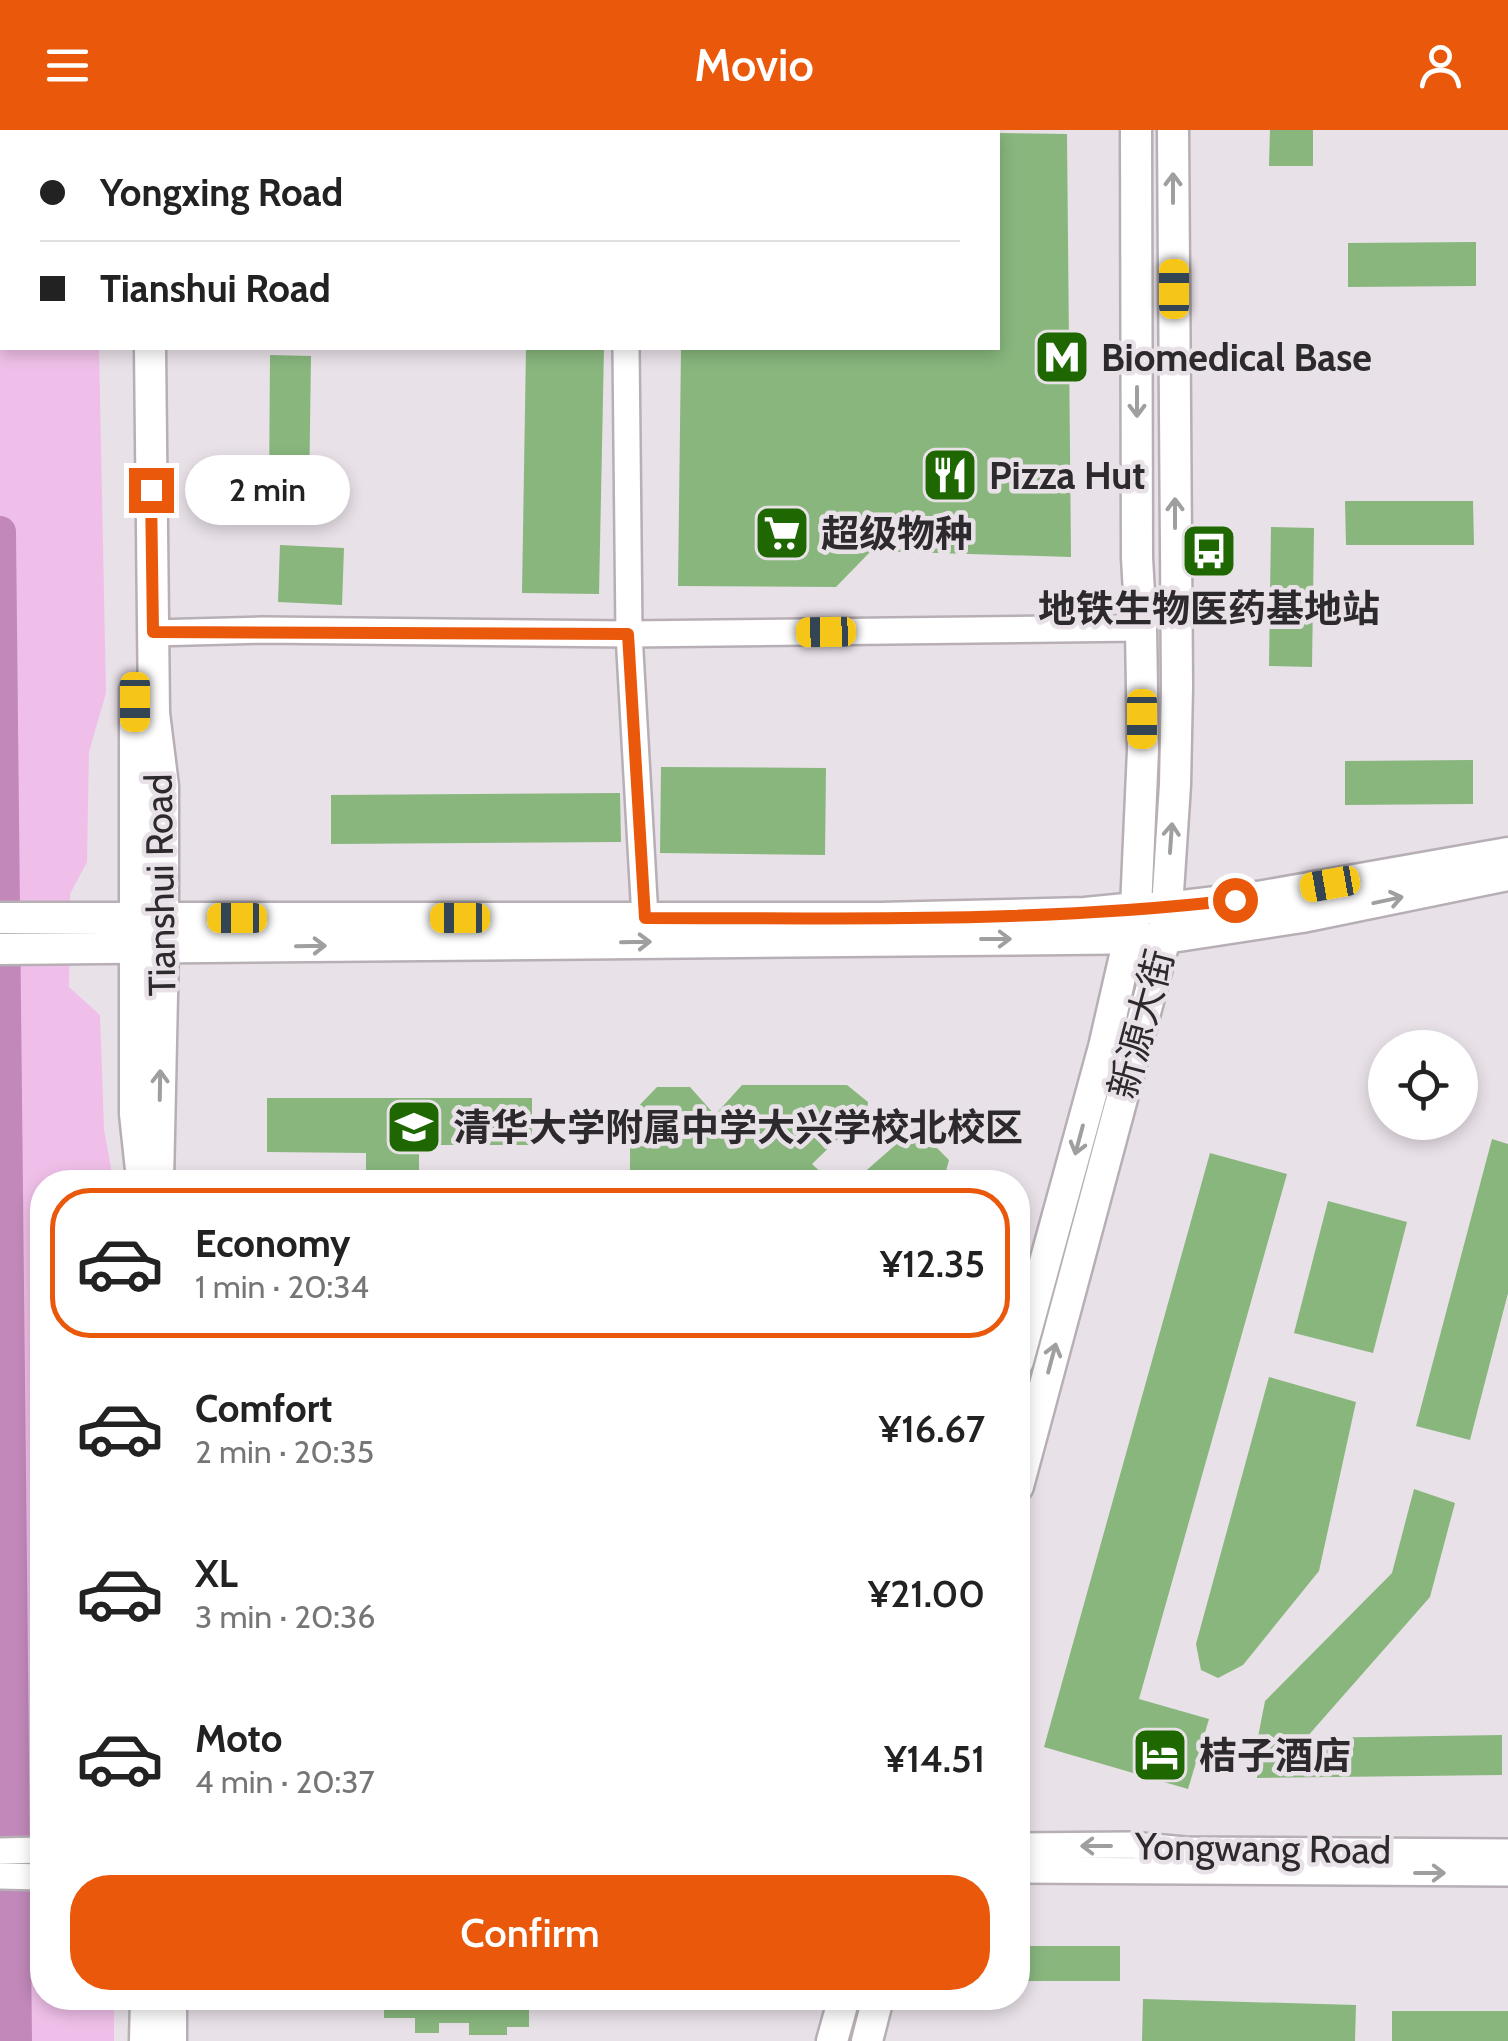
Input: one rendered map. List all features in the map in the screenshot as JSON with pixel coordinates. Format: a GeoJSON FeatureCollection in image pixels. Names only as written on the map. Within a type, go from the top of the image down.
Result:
{"type":"FeatureCollection","features":[{"type":"Feature","properties":{"kind":"main road","name":"新源大街"},"geometry":{"type":"LineString","coordinates":[[1030,1317],[1104,1047],[1149,923],[1137,558],[1136,130]]}},
{"type":"Feature","properties":{"kind":"main road","name":"新源大街"},"geometry":{"type":"LineString","coordinates":[[1030,1434],[1149,923],[1175,785],[1173,130]]}},
{"type":"Feature","properties":{"kind":"main road","name":"Tianshui Road"},"geometry":{"type":"LineString","coordinates":[[129,350],[158,1170]]}},
{"type":"Feature","properties":{"kind":"main road","name":"Tianshui Road"},"geometry":{"type":"LineString","coordinates":[[141,1170],[135,1114],[163,786],[154,713],[150,350]]}},
{"type":"Feature","properties":{"kind":"main road"},"geometry":{"type":"LineString","coordinates":[[0,949],[74,949],[149,933],[645,918],[1085,913],[1149,923],[1258,897],[1508,853]]}},
{"type":"Feature","properties":{"kind":"main road"},"geometry":{"type":"LineString","coordinates":[[0,918],[74,918],[149,933],[1149,923],[1302,917],[1508,875]]}},
{"type":"Feature","properties":{"kind":"main road"},"geometry":{"type":"LineString","coordinates":[[146,2010],[146,2041]]}},
{"type":"Feature","properties":{"kind":"main road"},"geometry":{"type":"LineString","coordinates":[[171,2010],[172,2041]]}},
{"type":"Feature","properties":{"kind":"main road"},"geometry":{"type":"LineString","coordinates":[[832,2041],[841,2010]]}},
{"type":"Feature","properties":{"kind":"main road"},"geometry":{"type":"LineString","coordinates":[[867,2041],[875,2010]]}},
{"type":"Feature","properties":{"kind":"street"},"geometry":{"type":"LineString","coordinates":[[626,350],[628,634],[645,918]]}},
{"type":"Feature","properties":{"kind":"street"},"geometry":{"type":"LineString","coordinates":[[153,632],[628,634],[1141,628]]}},
{"type":"Feature","properties":{"kind":"street","name":"Yongwang Road"},"geometry":{"type":"LineString","coordinates":[[1030,1846],[1508,1852]]}},
{"type":"Feature","properties":{"kind":"street"},"geometry":{"type":"LineString","coordinates":[[0,1851],[30,1850]]}},
{"type":"Feature","properties":{"kind":"street","name":"Yongwang Road"},"geometry":{"type":"LineString","coordinates":[[1030,1870],[1508,1874]]}},
{"type":"Feature","properties":{"kind":"street"},"geometry":{"type":"LineString","coordinates":[[0,1876],[30,1877]]}},
{"type":"Feature","properties":{"kind":"shaded area"},"geometry":{"type":"Polygon","coordinates":[[[0,350],[99,350],[106,693],[89,752],[87,862],[70,894],[69,987],[100,1015],[104,1129],[111,1170],[30,1170],[30,2010],[114,2010],[114,2041],[0,2041],[0,350]]]}},
{"type":"Feature","properties":{"kind":"building"},"geometry":{"type":"Polygon","coordinates":[[[1270,130],[1313,130],[1313,166],[1269,166],[1270,130]]]}},
{"type":"Feature","properties":{"kind":"building"},"geometry":{"type":"Polygon","coordinates":[[[1000,133],[1067,134],[1071,557],[871,551],[836,587],[678,586],[681,350],[1000,350],[1000,133]]]}},
{"type":"Feature","properties":{"kind":"building"},"geometry":{"type":"Polygon","coordinates":[[[1476,242],[1476,286],[1348,287],[1348,243],[1476,242]]]}},
{"type":"Feature","properties":{"kind":"building"},"geometry":{"type":"Polygon","coordinates":[[[526,350],[604,350],[599,594],[522,593],[526,350]]]}},
{"type":"Feature","properties":{"kind":"building"},"geometry":{"type":"Polygon","coordinates":[[[270,355],[311,356],[309,496],[269,495],[270,355]]]}},
{"type":"Feature","properties":{"kind":"building"},"geometry":{"type":"Polygon","coordinates":[[[1345,501],[1473,501],[1474,545],[1346,545],[1345,501]]]}},
{"type":"Feature","properties":{"kind":"building"},"geometry":{"type":"Polygon","coordinates":[[[1271,527],[1314,528],[1312,667],[1269,666],[1271,527]]]}},
{"type":"Feature","properties":{"kind":"building"},"geometry":{"type":"Polygon","coordinates":[[[280,545],[344,548],[342,605],[278,602],[280,545]]]}},
{"type":"Feature","properties":{"kind":"building"},"geometry":{"type":"Polygon","coordinates":[[[1473,760],[1473,804],[1345,805],[1345,761],[1473,760]]]}},
{"type":"Feature","properties":{"kind":"building"},"geometry":{"type":"Polygon","coordinates":[[[661,767],[826,768],[825,855],[660,853],[661,767]]]}},
{"type":"Feature","properties":{"kind":"building"},"geometry":{"type":"Polygon","coordinates":[[[620,793],[621,842],[331,844],[331,795],[620,793]]]}},
{"type":"Feature","properties":{"kind":"building"},"geometry":{"type":"Polygon","coordinates":[[[742,1085],[847,1085],[868,1102],[867,1111],[812,1164],[818,1170],[630,1170],[630,1115],[657,1087],[690,1087],[715,1115],[742,1085]]]}},
{"type":"Feature","properties":{"kind":"building"},"geometry":{"type":"Polygon","coordinates":[[[267,1098],[532,1098],[532,1145],[419,1145],[419,1170],[366,1170],[366,1153],[267,1152],[267,1098]]]}},
{"type":"Feature","properties":{"kind":"building"},"geometry":{"type":"Polygon","coordinates":[[[916,1127],[949,1160],[946,1170],[867,1170],[916,1127]]]}},
{"type":"Feature","properties":{"kind":"building"},"geometry":{"type":"Polygon","coordinates":[[[1492,1139],[1508,1144],[1508,1293],[1470,1440],[1416,1426],[1492,1139]]]}},
{"type":"Feature","properties":{"kind":"building"},"geometry":{"type":"Polygon","coordinates":[[[1210,1153],[1287,1174],[1139,1699],[1209,1719],[1188,1789],[1044,1747],[1210,1153]]]}},
{"type":"Feature","properties":{"kind":"building"},"geometry":{"type":"Polygon","coordinates":[[[1328,1201],[1407,1222],[1373,1353],[1294,1333],[1328,1201]]]}},
{"type":"Feature","properties":{"kind":"building"},"geometry":{"type":"Polygon","coordinates":[[[1269,1377],[1356,1402],[1319,1571],[1243,1665],[1218,1678],[1201,1670],[1196,1644],[1269,1377]]]}},
{"type":"Feature","properties":{"kind":"building"},"geometry":{"type":"Polygon","coordinates":[[[1414,1489],[1455,1503],[1430,1597],[1306,1738],[1502,1735],[1502,1775],[1257,1778],[1258,1737],[1265,1701],[1392,1573],[1414,1489]]]}},
{"type":"Feature","properties":{"kind":"building"},"geometry":{"type":"Polygon","coordinates":[[[1030,1946],[1120,1946],[1120,1981],[1030,1981],[1030,1946]]]}},
{"type":"Feature","properties":{"kind":"building"},"geometry":{"type":"Polygon","coordinates":[[[1143,1999],[1356,2005],[1355,2041],[1142,2041],[1143,1999]]]}},
{"type":"Feature","properties":{"kind":"building"},"geometry":{"type":"Polygon","coordinates":[[[384,2010],[529,2010],[529,2027],[507,2027],[507,2035],[469,2035],[469,2023],[439,2023],[439,2033],[415,2033],[415,2018],[384,2018],[384,2010]]]}},
{"type":"Feature","properties":{"kind":"building"},"geometry":{"type":"Polygon","coordinates":[[[1392,2011],[1508,2011],[1508,2041],[1392,2041],[1392,2011]]]}},
{"type":"Feature","properties":{"kind":"waterway"},"geometry":{"type":"LineString","coordinates":[[0,532],[16,2041]]}},
{"type":"Feature","properties":{"kind":"place","name":"Biomedical Base"},"geometry":{"type":"Point","coordinates":[1062,357]}},
{"type":"Feature","properties":{"kind":"place","name":"Pizza Hut"},"geometry":{"type":"Point","coordinates":[950,475]}},
{"type":"Feature","properties":{"kind":"place","name":"超级物种"},"geometry":{"type":"Point","coordinates":[782,533]}},
{"type":"Feature","properties":{"kind":"place","name":"地铁生物医药基地站"},"geometry":{"type":"Point","coordinates":[1209,551]}},
{"type":"Feature","properties":{"kind":"place","name":"清华大学附属中学大兴学校北校区"},"geometry":{"type":"Point","coordinates":[414,1127]}},
{"type":"Feature","properties":{"kind":"place","name":"桔子酒店"},"geometry":{"type":"Point","coordinates":[1160,1755]}},
{"type":"Feature","properties":{"kind":"route"},"geometry":{"type":"LineString","coordinates":[[151,490],[153,632],[628,634],[645,918],[1085,913],[1235,900]]}}]}
